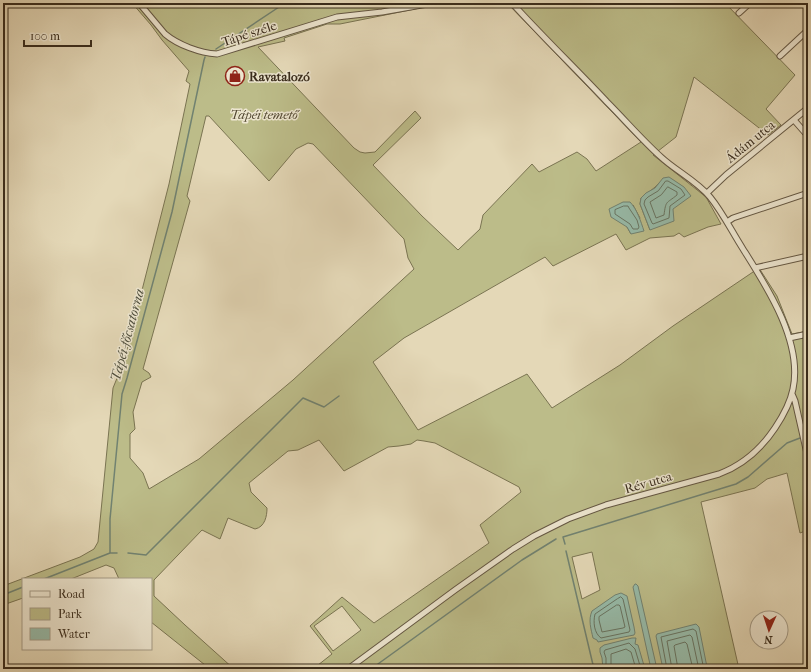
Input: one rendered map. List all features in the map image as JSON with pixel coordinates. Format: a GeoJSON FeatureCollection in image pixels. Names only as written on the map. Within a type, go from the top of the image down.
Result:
{"type":"FeatureCollection","features":[{"type":"Feature","properties":{"kind":"street","name":"Tápé széle"},"geometry":{"type":"LineString","coordinates":[[139,3],[169,38],[183,45],[213,54],[223,53],[241,46],[337,17],[382,12],[432,3]]}},
{"type":"Feature","properties":{"kind":"street","name":"Rév utca"},"geometry":{"type":"LineString","coordinates":[[348,669],[455,590],[534,536],[562,522],[606,505],[719,474],[748,458],[764,443],[781,418],[792,394],[794,366],[789,338],[771,295],[716,204],[707,193],[660,157],[512,3]]}},
{"type":"Feature","properties":{"kind":"street"},"geometry":{"type":"LineString","coordinates":[[740,13],[750,3]]}},
{"type":"Feature","properties":{"kind":"street"},"geometry":{"type":"LineString","coordinates":[[780,56],[808,30]]}},
{"type":"Feature","properties":{"kind":"street","name":"Ádám utca"},"geometry":{"type":"LineString","coordinates":[[707,193],[726,175],[808,108]]}},
{"type":"Feature","properties":{"kind":"street"},"geometry":{"type":"LineString","coordinates":[[794,120],[808,136]]}},
{"type":"Feature","properties":{"kind":"street"},"geometry":{"type":"LineString","coordinates":[[727,222],[733,218],[808,193]]}},
{"type":"Feature","properties":{"kind":"street"},"geometry":{"type":"LineString","coordinates":[[755,268],[808,256]]}},
{"type":"Feature","properties":{"kind":"street"},"geometry":{"type":"LineString","coordinates":[[789,338],[808,334]]}},
{"type":"Feature","properties":{"kind":"street"},"geometry":{"type":"LineString","coordinates":[[792,394],[795,401],[808,458]]}},
{"type":"Feature","properties":{"kind":"street"},"geometry":{"type":"LineString","coordinates":[[802,432],[808,433]]}},
{"type":"Feature","properties":{"kind":"green space","name":"Tápéi temető"},"geometry":{"type":"Polygon","coordinates":[[[132,3],[445,3],[340,24],[327,24],[284,38],[285,41],[258,47],[354,148],[360,152],[375,152],[415,111],[421,118],[373,165],[422,216],[458,250],[480,229],[483,215],[532,164],[539,172],[577,152],[587,159],[596,171],[641,142],[507,3],[725,3],[795,75],[766,109],[781,125],[768,135],[694,77],[676,137],[653,155],[706,197],[721,224],[708,227],[684,237],[679,233],[674,236],[650,238],[626,250],[616,234],[553,266],[545,257],[404,338],[373,362],[418,430],[527,374],[552,408],[620,365],[673,326],[759,268],[777,296],[792,334],[808,331],[808,530],[800,533],[787,473],[767,479],[755,488],[701,502],[739,669],[313,669],[332,654],[310,626],[342,597],[374,623],[489,543],[480,525],[521,492],[519,487],[435,443],[417,440],[411,444],[388,447],[344,471],[319,440],[298,450],[288,451],[249,483],[251,492],[267,508],[266,518],[261,526],[255,529],[228,518],[220,539],[202,530],[154,580],[154,596],[234,669],[210,669],[152,623],[152,578],[119,578],[114,568],[106,565],[74,578],[24,578],[80,557],[94,549],[98,542],[113,388],[124,361],[169,184],[190,84],[186,81],[189,71],[132,3]],[[206,116],[187,196],[190,201],[143,369],[149,373],[151,377],[142,382],[133,412],[135,429],[130,434],[130,458],[143,473],[149,489],[199,459],[293,380],[414,269],[408,258],[404,239],[313,144],[308,143],[296,149],[269,181],[209,116],[206,116]],[[659,183],[641,198],[640,204],[650,230],[659,183]],[[633,205],[627,227],[631,234],[640,218],[633,205]],[[592,552],[572,557],[582,599],[600,590],[592,552]],[[342,606],[314,626],[333,651],[361,630],[342,606]]]}},
{"type":"Feature","properties":{"kind":"green space"},"geometry":{"type":"Polygon","coordinates":[[[22,579],[22,598],[3,605],[3,586],[22,579]]]}},
{"type":"Feature","properties":{"kind":"water"},"geometry":{"type":"Polygon","coordinates":[[[669,177],[684,187],[691,196],[673,209],[674,221],[650,230],[640,204],[641,198],[655,188],[663,178],[669,177]]]}},
{"type":"Feature","properties":{"kind":"water"},"geometry":{"type":"Polygon","coordinates":[[[623,202],[630,202],[635,208],[644,231],[631,234],[627,227],[611,217],[609,209],[623,202]]]}},
{"type":"Feature","properties":{"kind":"water"},"geometry":{"type":"Polygon","coordinates":[[[635,584],[638,586],[657,669],[651,669],[633,587],[635,584]]]}},
{"type":"Feature","properties":{"kind":"water"},"geometry":{"type":"Polygon","coordinates":[[[621,593],[627,596],[635,633],[634,635],[598,642],[593,638],[591,628],[590,618],[592,611],[615,595],[621,593]]]}},
{"type":"Feature","properties":{"kind":"water"},"geometry":{"type":"Polygon","coordinates":[[[696,624],[699,627],[707,667],[706,669],[663,669],[656,636],[657,634],[696,624]]]}},
{"type":"Feature","properties":{"kind":"water"},"geometry":{"type":"Polygon","coordinates":[[[636,638],[635,644],[638,645],[645,669],[603,669],[600,648],[604,645],[636,638]]]}},
{"type":"Feature","properties":{"kind":"waterway","name":"Tápéi-főcsatorna"},"geometry":{"type":"LineString","coordinates":[[216,49],[285,3]]}},
{"type":"Feature","properties":{"kind":"waterway","name":"Tápéi-főcsatorna"},"geometry":{"type":"LineString","coordinates":[[110,553],[110,519],[122,394],[172,212],[205,57]]}},
{"type":"Feature","properties":{"kind":"waterway"},"geometry":{"type":"LineString","coordinates":[[128,553],[146,555],[303,398],[324,407],[339,396]]}},
{"type":"Feature","properties":{"kind":"waterway"},"geometry":{"type":"LineString","coordinates":[[565,544],[563,537],[736,484],[748,477],[787,443],[800,438]]}},
{"type":"Feature","properties":{"kind":"waterway"},"geometry":{"type":"LineString","coordinates":[[371,669],[522,560],[556,539]]}},
{"type":"Feature","properties":{"kind":"waterway"},"geometry":{"type":"LineString","coordinates":[[566,551],[594,669]]}},
{"type":"Feature","properties":{"kind":"waterway","name":"Tápéi-főcsatorna"},"geometry":{"type":"LineString","coordinates":[[47,578],[110,553],[117,553]]}},
{"type":"Feature","properties":{"kind":"waterway","name":"Tápéi-főcsatorna"},"geometry":{"type":"LineString","coordinates":[[3,595],[22,587]]}},
{"type":"Feature","properties":{"kind":"place","name":"Ravatalozó"},"geometry":{"type":"Point","coordinates":[235,76]}}]}
